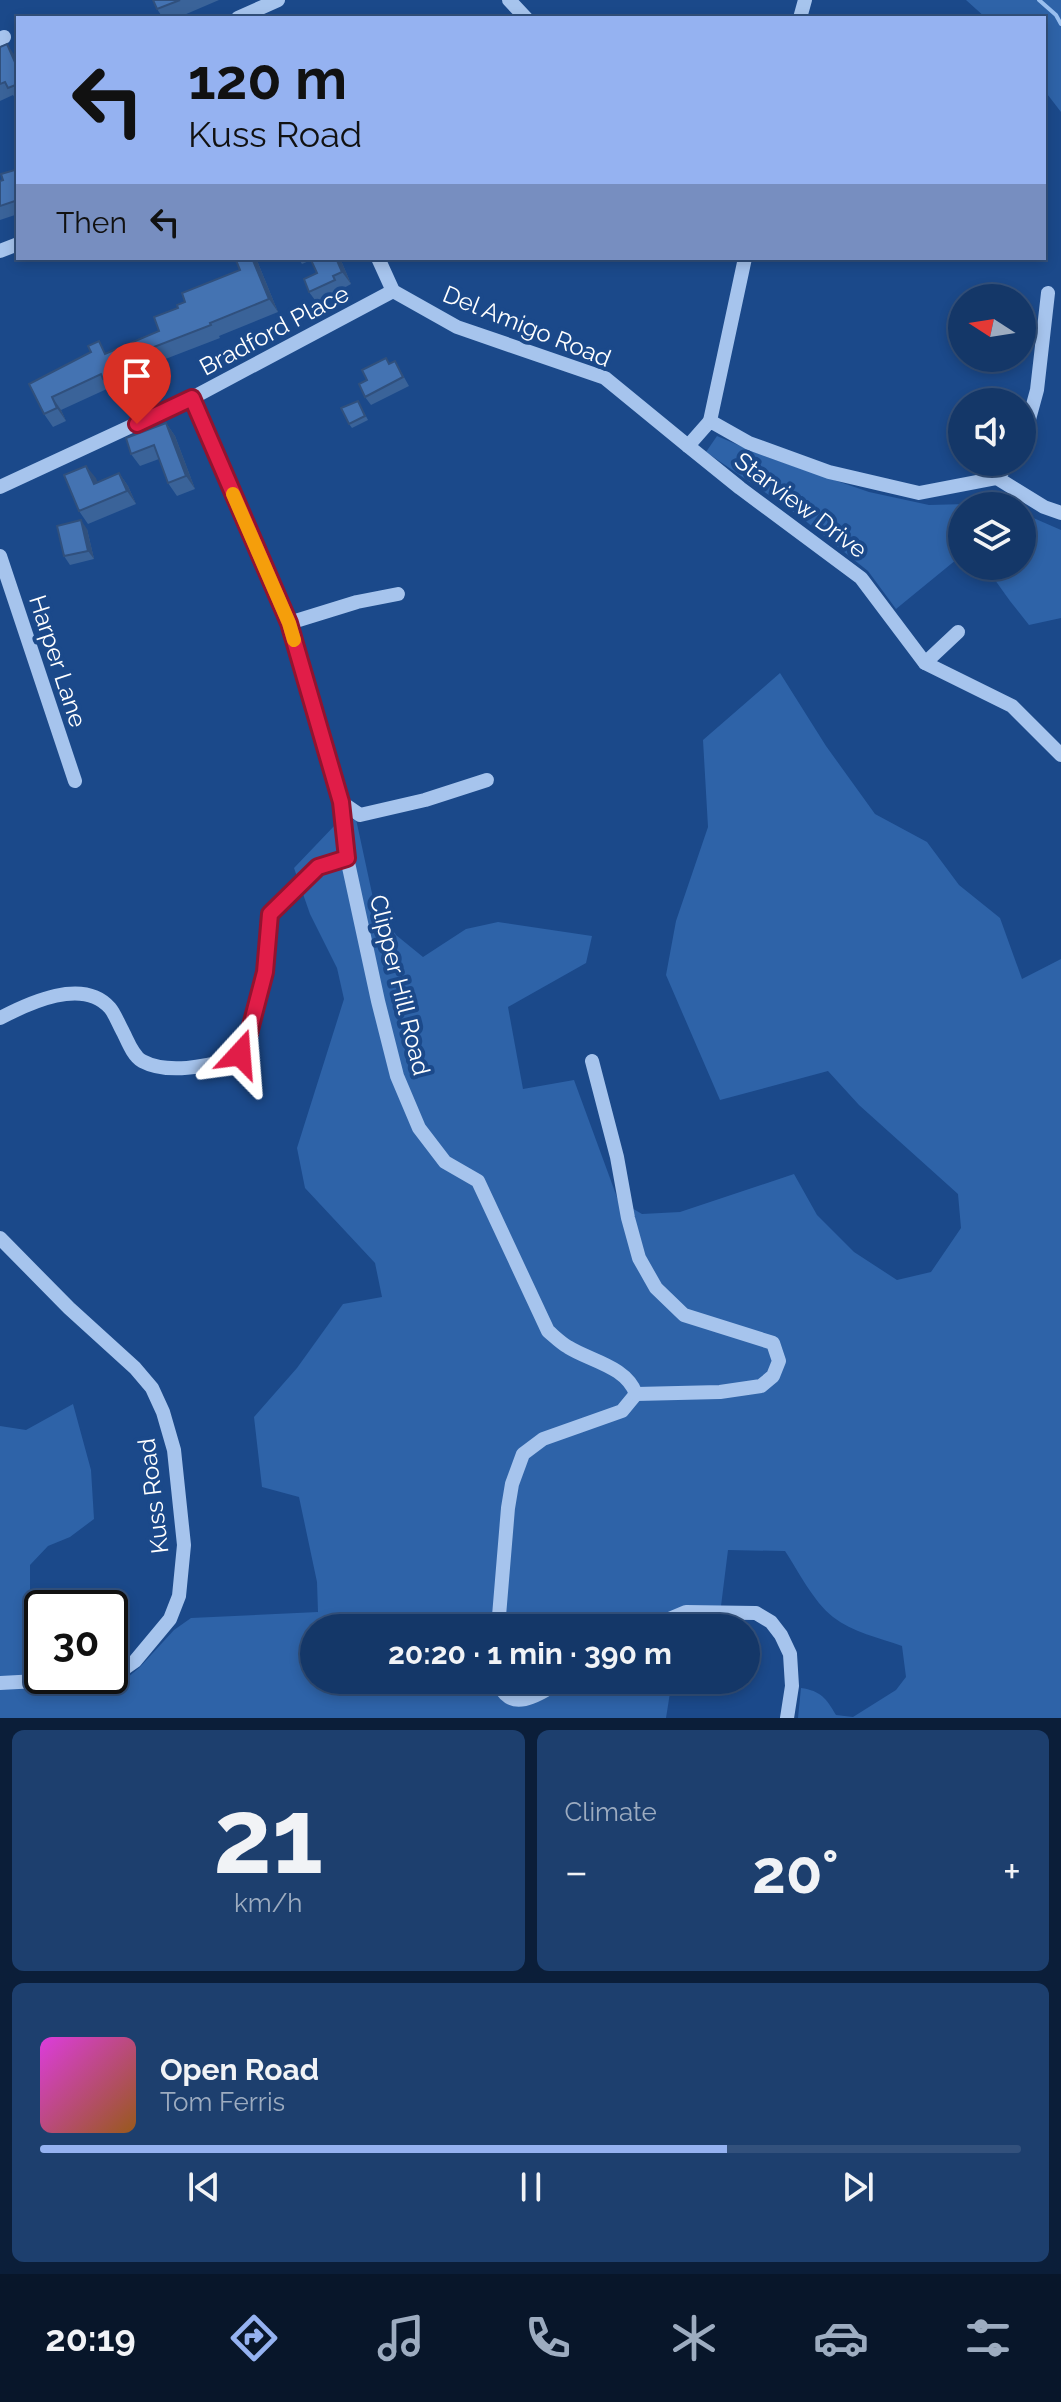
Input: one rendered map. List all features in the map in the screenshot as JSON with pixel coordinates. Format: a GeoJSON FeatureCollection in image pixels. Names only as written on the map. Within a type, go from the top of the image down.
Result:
{"type":"FeatureCollection","features":[{"type":"Feature","properties":{"kind":"street"},"geometry":{"type":"LineString","coordinates":[[243,16],[268,6]]}},
{"type":"Feature","properties":{"kind":"street"},"geometry":{"type":"LineString","coordinates":[[379,260],[393,291]]}},
{"type":"Feature","properties":{"kind":"street"},"geometry":{"type":"LineString","coordinates":[[688,446],[710,421],[745,260]]}},
{"type":"Feature","properties":{"kind":"street","name":"Bradford Place"},"geometry":{"type":"LineString","coordinates":[[0,487],[192,398],[393,291]]}},
{"type":"Feature","properties":{"kind":"street","name":"Del Amigo Road"},"geometry":{"type":"LineString","coordinates":[[393,291],[457,327],[605,378],[688,446]]}},
{"type":"Feature","properties":{"kind":"street"},"geometry":{"type":"LineString","coordinates":[[1036,394],[1048,293]]}},
{"type":"Feature","properties":{"kind":"street"},"geometry":{"type":"LineString","coordinates":[[0,1018],[36,1001],[76,993],[109,1007],[138,1059],[156,1066],[174,1068],[233,1059],[246,1045],[265,972],[270,914],[318,867],[347,858],[341,802],[289,623],[192,398]]}},
{"type":"Feature","properties":{"kind":"street"},"geometry":{"type":"LineString","coordinates":[[710,421],[749,443],[829,472],[919,493],[997,478],[1044,507],[1061,513]]}},
{"type":"Feature","properties":{"kind":"street","name":"Starview Drive"},"geometry":{"type":"LineString","coordinates":[[688,446],[861,578],[925,663],[1012,706],[1061,755]]}},
{"type":"Feature","properties":{"kind":"street","name":"Harper Lane"},"geometry":{"type":"LineString","coordinates":[[0,556],[75,781]]}},
{"type":"Feature","properties":{"kind":"street"},"geometry":{"type":"LineString","coordinates":[[289,623],[357,602],[398,594]]}},
{"type":"Feature","properties":{"kind":"street"},"geometry":{"type":"LineString","coordinates":[[925,663],[958,632]]}},
{"type":"Feature","properties":{"kind":"street"},"geometry":{"type":"LineString","coordinates":[[341,802],[360,815],[425,800],[487,780]]}},
{"type":"Feature","properties":{"kind":"street","name":"Clipper Hill Road"},"geometry":{"type":"LineString","coordinates":[[347,858],[397,1076],[419,1128],[445,1162],[478,1181],[548,1331],[568,1347],[618,1371],[633,1386],[636,1394]]}},
{"type":"Feature","properties":{"kind":"street"},"geometry":{"type":"LineString","coordinates":[[499,1614],[508,1508],[512,1484],[523,1454],[543,1439],[622,1411],[636,1394],[720,1392],[761,1386],[773,1376],[779,1361],[773,1343],[684,1315],[656,1288],[639,1258],[592,1061]]}},
{"type":"Feature","properties":{"kind":"street","name":"Kuss Road"},"geometry":{"type":"LineString","coordinates":[[0,1238],[152,1388],[174,1450],[184,1545],[179,1596],[170,1619],[135,1661],[112,1677],[0,1683]]}},
{"type":"Feature","properties":{"kind":"street"},"geometry":{"type":"LineString","coordinates":[[681,1614],[758,1614]]}},
{"type":"Feature","properties":{"kind":"street"},"geometry":{"type":"LineString","coordinates":[[760,1615],[771,1622],[790,1654],[792,1686],[787,1718]]}},
{"type":"Feature","properties":{"kind":"street"},"geometry":{"type":"LineString","coordinates":[[505,1694],[521,1701],[537,1694]]}},
{"type":"Feature","properties":{"kind":"shaded area"},"geometry":{"type":"Polygon","coordinates":[[[966,0],[1061,0],[1061,112],[1046,93],[1046,16],[984,16],[966,0]]]}},
{"type":"Feature","properties":{"kind":"shaded area"},"geometry":{"type":"Polygon","coordinates":[[[717,436],[764,456],[869,492],[929,505],[948,504],[948,566],[896,609],[868,571],[798,515],[706,452],[717,436]]]}},
{"type":"Feature","properties":{"kind":"shaded area"},"geometry":{"type":"Polygon","coordinates":[[[1036,519],[1061,530],[1061,618],[1029,625],[995,580],[1036,580],[1036,519]]]}},
{"type":"Feature","properties":{"kind":"shaded area"},"geometry":{"type":"Polygon","coordinates":[[[780,673],[826,746],[875,814],[927,842],[959,885],[1000,918],[1022,979],[1061,959],[1061,1718],[798,1718],[801,1688],[822,1696],[836,1715],[853,1717],[896,1690],[906,1677],[902,1646],[857,1631],[833,1617],[813,1595],[785,1551],[728,1550],[721,1606],[716,1614],[300,1614],[300,1694],[670,1694],[666,1718],[0,1718],[0,1426],[26,1430],[73,1404],[91,1470],[94,1519],[70,1537],[48,1546],[30,1565],[30,1590],[24,1590],[24,1694],[128,1694],[128,1677],[174,1630],[191,1618],[318,1612],[317,1582],[299,1497],[262,1487],[254,1417],[297,1368],[343,1304],[382,1297],[375,1263],[305,1188],[297,1148],[344,999],[337,968],[310,914],[294,868],[337,823],[356,819],[373,898],[396,935],[423,957],[466,929],[498,922],[592,936],[586,963],[508,1007],[523,1089],[574,1080],[618,1200],[642,1214],[680,1212],[794,1174],[817,1215],[854,1252],[897,1280],[931,1272],[961,1228],[958,1194],[859,1105],[828,1071],[720,1100],[666,975],[676,921],[708,827],[703,740],[780,673]]]}},
{"type":"Feature","properties":{"kind":"building"},"geometry":{"type":"Polygon","coordinates":[[[153,0],[180,0],[157,9],[153,0]]]}},
{"type":"Feature","properties":{"kind":"building"},"geometry":{"type":"Polygon","coordinates":[[[7,44],[16,64],[16,85],[8,88],[5,82],[0,84],[0,47],[7,44]]]}},
{"type":"Feature","properties":{"kind":"building"},"geometry":{"type":"Polygon","coordinates":[[[16,170],[16,201],[0,206],[0,181],[3,180],[1,174],[16,170]]]}},
{"type":"Feature","properties":{"kind":"building"},"geometry":{"type":"Polygon","coordinates":[[[236,260],[253,260],[269,299],[146,350],[150,358],[103,379],[101,374],[52,397],[57,408],[44,414],[29,384],[91,352],[88,346],[99,341],[105,354],[159,331],[154,317],[185,302],[182,293],[240,270],[236,260]]]}},
{"type":"Feature","properties":{"kind":"building"},"geometry":{"type":"Polygon","coordinates":[[[311,260],[337,260],[342,272],[333,276],[335,280],[309,292],[304,279],[317,273],[311,260]]]}},
{"type":"Feature","properties":{"kind":"building"},"geometry":{"type":"Polygon","coordinates":[[[386,358],[389,364],[395,361],[403,377],[365,397],[359,384],[367,380],[362,370],[386,358]]]}},
{"type":"Feature","properties":{"kind":"building"},"geometry":{"type":"Polygon","coordinates":[[[358,401],[365,416],[349,424],[341,408],[358,401]]]}},
{"type":"Feature","properties":{"kind":"building"},"geometry":{"type":"Polygon","coordinates":[[[166,423],[186,476],[168,483],[154,445],[131,454],[126,438],[166,423]]]}},
{"type":"Feature","properties":{"kind":"building"},"geometry":{"type":"Polygon","coordinates":[[[86,466],[94,484],[119,473],[127,491],[79,511],[64,475],[86,466]]]}},
{"type":"Feature","properties":{"kind":"building"},"geometry":{"type":"Polygon","coordinates":[[[81,520],[88,551],[64,556],[57,526],[81,520]]]}},
{"type":"Feature","properties":{"kind":"waterway"},"geometry":{"type":"LineString","coordinates":[[1039,0],[1061,24]]}},
{"type":"Feature","properties":{"kind":"slow traffic"},"geometry":{"type":"LineString","coordinates":[[233,494],[294,640]]}},
{"type":"Feature","properties":{"kind":"route"},"geometry":{"type":"LineString","coordinates":[[137,424],[192,398],[289,623],[341,802],[347,858],[318,867],[270,914],[265,972],[246,1045],[240,1054]]}}]}
